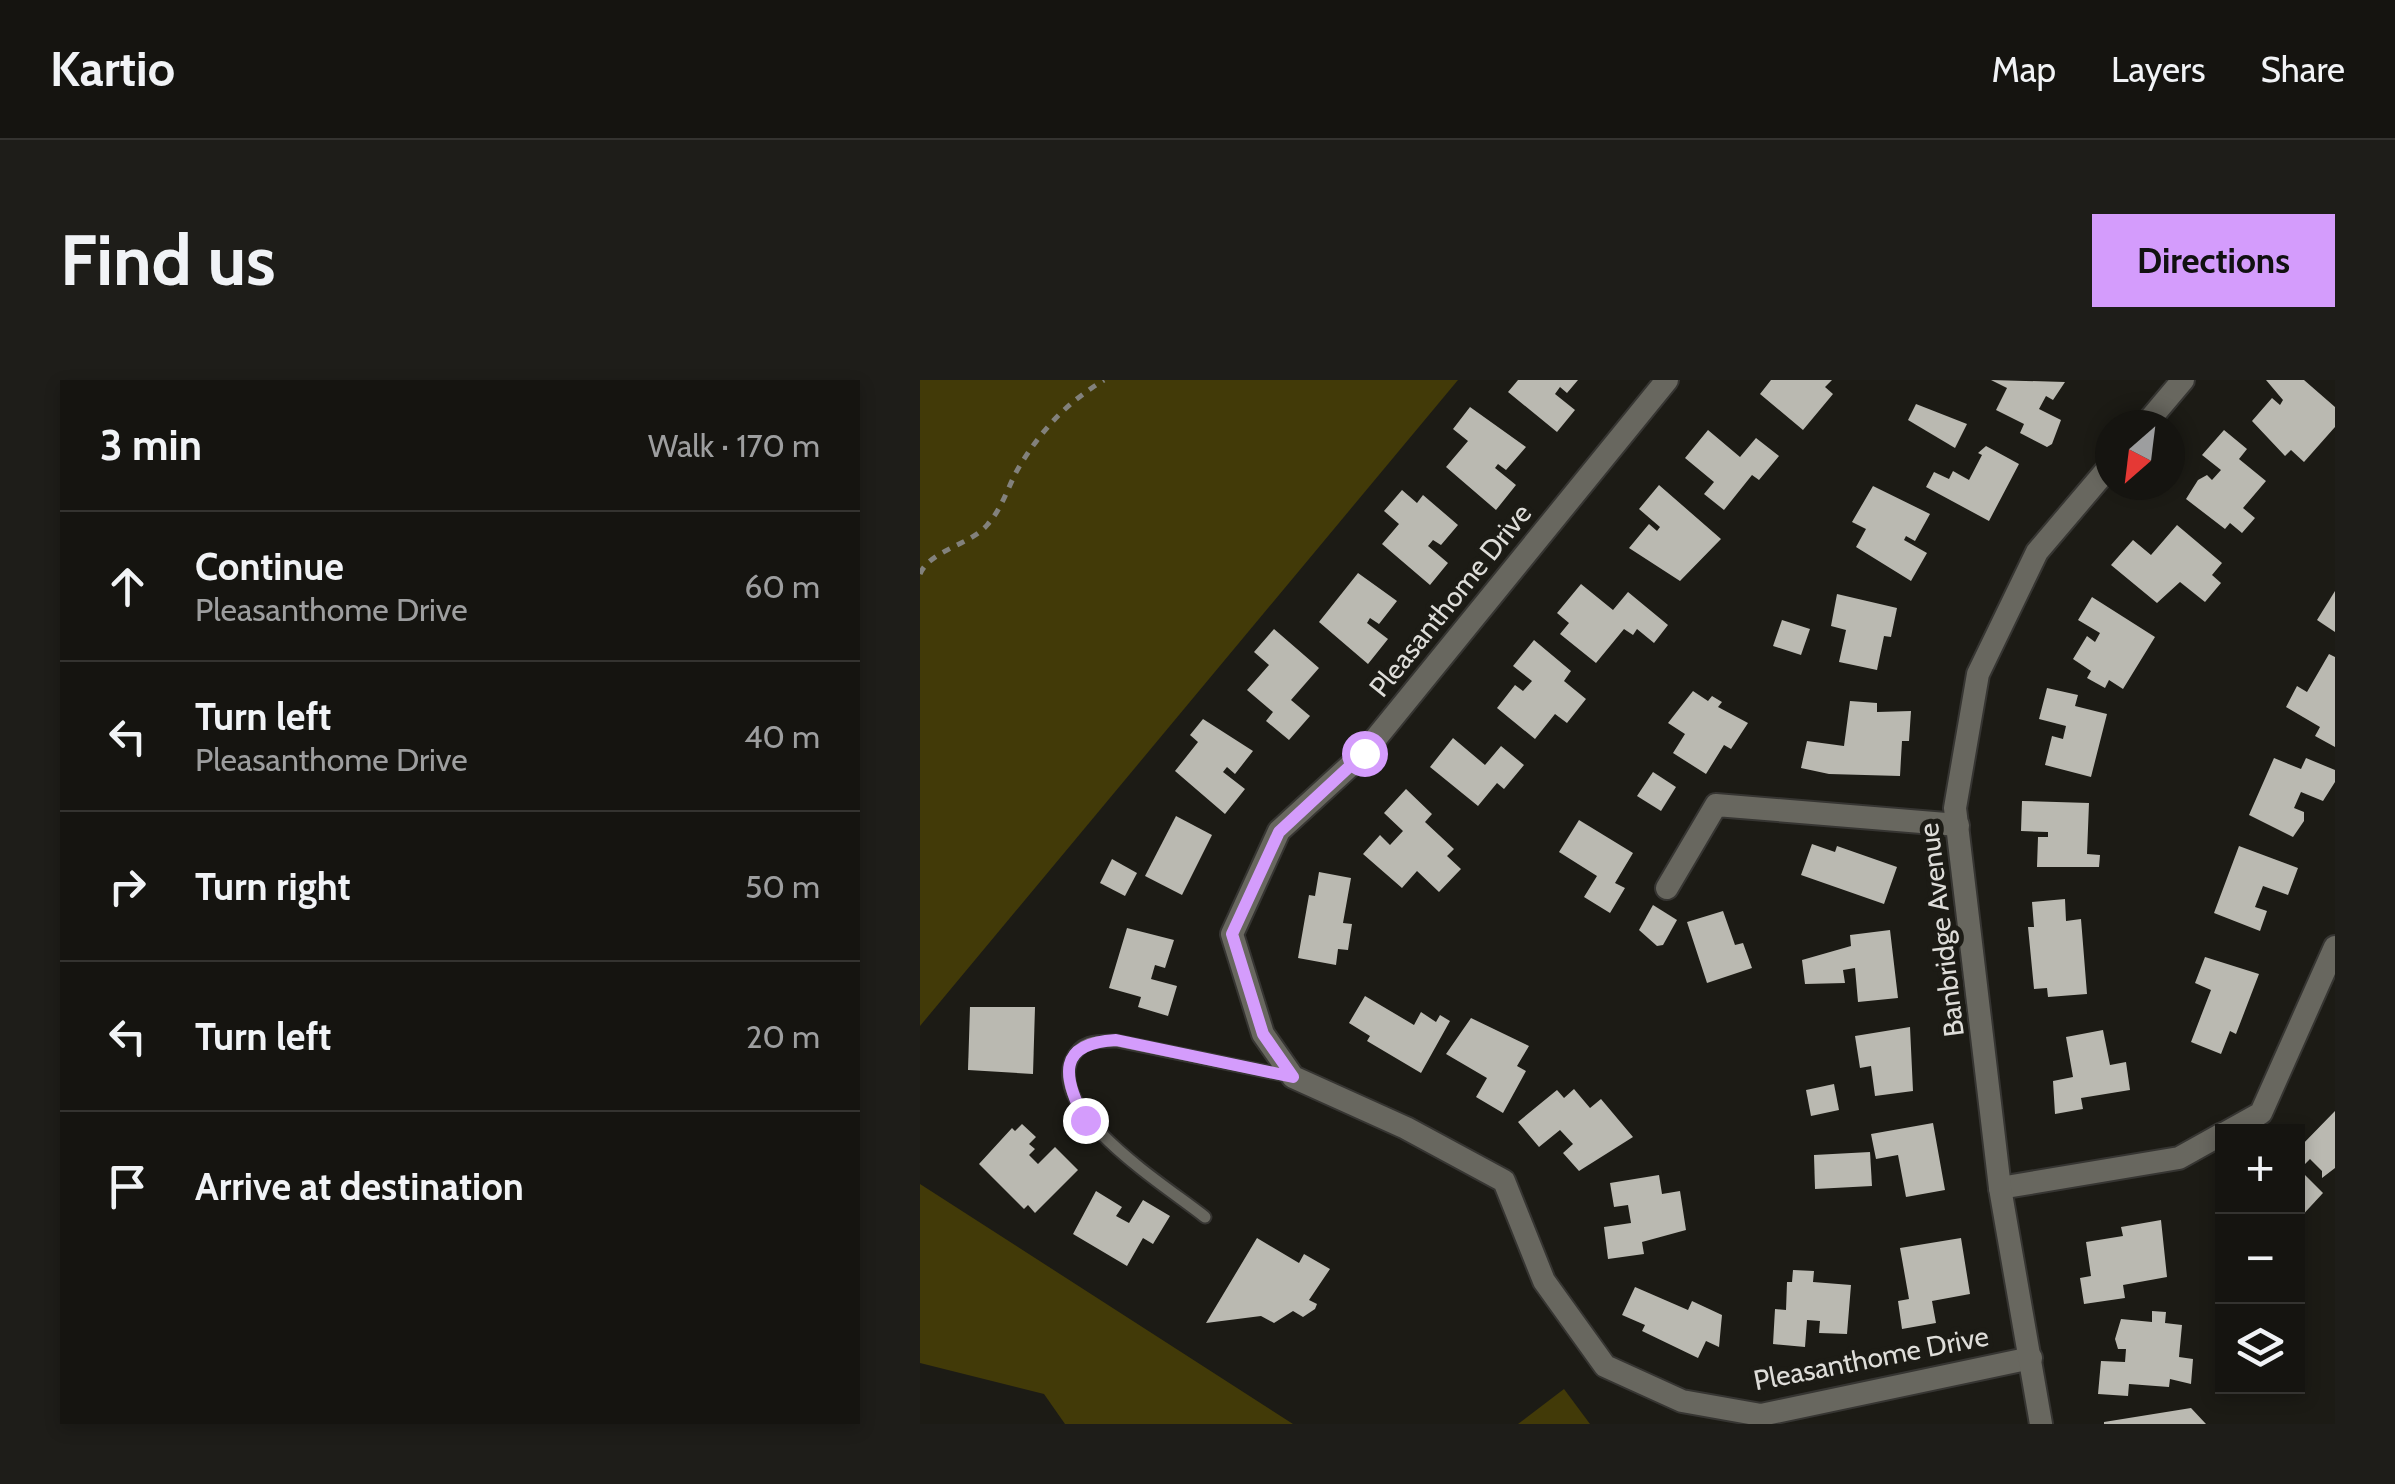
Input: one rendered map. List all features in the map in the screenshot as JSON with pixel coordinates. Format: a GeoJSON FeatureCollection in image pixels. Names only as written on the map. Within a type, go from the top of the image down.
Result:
{"type":"FeatureCollection","features":[{"type":"Feature","properties":{"kind":"street","name":"Pleasanthome Drive"},"geometry":{"type":"LineString","coordinates":[[1667,380],[1364,753],[1279,832],[1232,934],[1263,1034],[1293,1077],[1406,1128],[1504,1181],[1544,1280],[1605,1366],[1682,1402],[1761,1415],[2031,1358]]}},
{"type":"Feature","properties":{"kind":"street"},"geometry":{"type":"LineString","coordinates":[[2158,410],[2183,380]]}},
{"type":"Feature","properties":{"kind":"street","name":"Banbridge Avenue"},"geometry":{"type":"LineString","coordinates":[[2041,1424],[2000,1188],[1956,808],[1978,674],[2037,552],[2095,484]]}},
{"type":"Feature","properties":{"kind":"street"},"geometry":{"type":"LineString","coordinates":[[1667,888],[1716,805],[1958,824]]}},
{"type":"Feature","properties":{"kind":"street"},"geometry":{"type":"LineString","coordinates":[[2241,1124],[2261,1113],[2335,946]]}},
{"type":"Feature","properties":{"kind":"street"},"geometry":{"type":"LineString","coordinates":[[2000,1188],[2180,1158],[2215,1139]]}},
{"type":"Feature","properties":{"kind":"lane"},"geometry":{"type":"LineString","coordinates":[[1205,1217],[1085,1120],[1070,1091],[1067,1072],[1074,1054],[1088,1042],[1116,1040],[1293,1077]]}},
{"type":"Feature","properties":{"kind":"path"},"geometry":{"type":"LineString","coordinates":[[920,574],[932,560],[970,541],[988,525],[1021,462],[1071,398],[1104,380]]}},
{"type":"Feature","properties":{"kind":"shaded area"},"geometry":{"type":"Polygon","coordinates":[[[920,380],[1458,380],[920,1026],[920,380]]]}},
{"type":"Feature","properties":{"kind":"shaded area"},"geometry":{"type":"Polygon","coordinates":[[[920,1184],[1293,1424],[1065,1424],[1044,1394],[920,1363],[920,1184]]]}},
{"type":"Feature","properties":{"kind":"shaded area"},"geometry":{"type":"Polygon","coordinates":[[[1564,1389],[1590,1424],[1518,1424],[1564,1389]]]}},
{"type":"Feature","properties":{"kind":"building"},"geometry":{"type":"Polygon","coordinates":[[[1518,380],[1578,380],[1567,393],[1560,387],[1555,394],[1575,410],[1557,432],[1508,392],[1518,380]]]}},
{"type":"Feature","properties":{"kind":"building"},"geometry":{"type":"Polygon","coordinates":[[[1771,380],[1832,380],[1825,387],[1833,394],[1803,430],[1760,394],[1771,380]]]}},
{"type":"Feature","properties":{"kind":"building"},"geometry":{"type":"Polygon","coordinates":[[[1991,380],[2065,382],[2053,400],[2046,396],[2039,409],[2061,420],[2052,444],[2047,447],[2020,433],[2024,424],[1996,410],[2007,388],[1991,380]]]}},
{"type":"Feature","properties":{"kind":"building"},"geometry":{"type":"Polygon","coordinates":[[[2266,380],[2304,380],[2335,407],[2335,427],[2304,462],[2291,450],[2285,456],[2252,421],[2272,398],[2280,405],[2283,400],[2266,380]]]}},
{"type":"Feature","properties":{"kind":"building"},"geometry":{"type":"Polygon","coordinates":[[[1916,404],[1967,424],[1955,448],[1908,420],[1916,404]]]}},
{"type":"Feature","properties":{"kind":"building"},"geometry":{"type":"Polygon","coordinates":[[[1470,407],[1526,447],[1506,470],[1498,464],[1495,468],[1516,485],[1496,510],[1446,467],[1468,441],[1453,429],[1470,407]]]}},
{"type":"Feature","properties":{"kind":"building"},"geometry":{"type":"Polygon","coordinates":[[[1708,430],[1740,457],[1756,438],[1779,456],[1759,480],[1752,475],[1724,510],[1704,494],[1714,482],[1685,458],[1708,430]]]}},
{"type":"Feature","properties":{"kind":"building"},"geometry":{"type":"Polygon","coordinates":[[[2224,430],[2247,449],[2239,459],[2266,481],[2243,508],[2255,518],[2242,533],[2230,523],[2225,529],[2186,499],[2198,480],[2207,475],[2212,480],[2221,470],[2202,455],[2224,430]]]}},
{"type":"Feature","properties":{"kind":"building"},"geometry":{"type":"Polygon","coordinates":[[[1986,446],[2019,464],[1989,521],[1926,487],[1934,472],[1949,479],[1953,471],[1969,480],[1982,455],[1978,453],[1986,446]]]}},
{"type":"Feature","properties":{"kind":"building"},"geometry":{"type":"Polygon","coordinates":[[[1659,485],[1721,539],[1680,581],[1629,548],[1649,524],[1657,531],[1660,527],[1639,509],[1659,485]]]}},
{"type":"Feature","properties":{"kind":"building"},"geometry":{"type":"Polygon","coordinates":[[[1873,486],[1930,514],[1915,541],[1906,536],[1904,540],[1927,553],[1911,581],[1856,547],[1866,529],[1852,522],[1873,486]]]}},
{"type":"Feature","properties":{"kind":"building"},"geometry":{"type":"Polygon","coordinates":[[[1402,490],[1417,503],[1423,495],[1458,525],[1441,545],[1433,540],[1428,546],[1448,563],[1430,585],[1382,544],[1399,524],[1384,511],[1402,490]]]}},
{"type":"Feature","properties":{"kind":"building"},"geometry":{"type":"Polygon","coordinates":[[[2177,525],[2222,563],[2212,575],[2221,583],[2205,602],[2180,582],[2157,603],[2111,565],[2133,540],[2151,555],[2177,525]]]}},
{"type":"Feature","properties":{"kind":"building"},"geometry":{"type":"Polygon","coordinates":[[[1358,573],[1397,601],[1379,624],[1370,618],[1367,623],[1388,639],[1368,664],[1319,622],[1358,573]]]}},
{"type":"Feature","properties":{"kind":"building"},"geometry":{"type":"Polygon","coordinates":[[[1581,584],[1613,610],[1628,592],[1668,625],[1654,643],[1637,629],[1633,635],[1624,629],[1596,663],[1560,634],[1569,623],[1557,613],[1581,584]]]}},
{"type":"Feature","properties":{"kind":"building"},"geometry":{"type":"Polygon","coordinates":[[[2335,591],[2335,632],[2317,620],[2335,591]]]}},
{"type":"Feature","properties":{"kind":"building"},"geometry":{"type":"Polygon","coordinates":[[[1837,594],[1897,608],[1891,637],[1884,636],[1877,670],[1839,662],[1846,630],[1831,626],[1837,594]]]}},
{"type":"Feature","properties":{"kind":"building"},"geometry":{"type":"Polygon","coordinates":[[[2092,597],[2155,637],[2123,689],[2109,680],[2105,688],[2087,678],[2091,671],[2073,659],[2087,636],[2095,642],[2100,633],[2078,620],[2092,597]]]}},
{"type":"Feature","properties":{"kind":"building"},"geometry":{"type":"Polygon","coordinates":[[[1782,620],[1810,629],[1801,655],[1773,646],[1782,620]]]}},
{"type":"Feature","properties":{"kind":"building"},"geometry":{"type":"Polygon","coordinates":[[[1274,629],[1319,668],[1291,700],[1310,716],[1289,740],[1266,721],[1273,712],[1247,690],[1269,665],[1254,652],[1274,629]]]}},
{"type":"Feature","properties":{"kind":"building"},"geometry":{"type":"Polygon","coordinates":[[[1534,640],[1571,671],[1564,681],[1586,699],[1567,723],[1555,714],[1535,739],[1497,708],[1515,685],[1523,691],[1532,681],[1513,666],[1534,640]]]}},
{"type":"Feature","properties":{"kind":"building"},"geometry":{"type":"Polygon","coordinates":[[[2329,654],[2335,657],[2335,747],[2315,736],[2320,727],[2286,707],[2297,686],[2307,692],[2329,654]]]}},
{"type":"Feature","properties":{"kind":"building"},"geometry":{"type":"Polygon","coordinates":[[[2047,688],[2078,695],[2075,706],[2107,714],[2091,777],[2045,765],[2052,736],[2063,739],[2066,726],[2039,719],[2047,688]]]}},
{"type":"Feature","properties":{"kind":"building"},"geometry":{"type":"Polygon","coordinates":[[[1693,691],[1708,701],[1712,696],[1722,702],[1718,707],[1748,723],[1731,749],[1724,745],[1706,774],[1673,753],[1685,734],[1668,723],[1693,691]]]}},
{"type":"Feature","properties":{"kind":"building"},"geometry":{"type":"Polygon","coordinates":[[[1850,701],[1877,703],[1877,712],[1911,711],[1909,741],[1902,741],[1900,776],[1829,774],[1801,768],[1807,741],[1844,746],[1850,701]]]}},
{"type":"Feature","properties":{"kind":"building"},"geometry":{"type":"Polygon","coordinates":[[[1203,719],[1253,751],[1235,774],[1227,767],[1223,772],[1245,789],[1225,814],[1175,771],[1198,742],[1190,735],[1203,719]]]}},
{"type":"Feature","properties":{"kind":"building"},"geometry":{"type":"Polygon","coordinates":[[[1453,738],[1485,765],[1501,746],[1524,765],[1504,789],[1497,783],[1478,806],[1430,767],[1453,738]]]}},
{"type":"Feature","properties":{"kind":"building"},"geometry":{"type":"Polygon","coordinates":[[[2274,758],[2301,769],[2306,758],[2335,770],[2335,782],[2323,801],[2301,792],[2294,808],[2304,812],[2304,821],[2293,837],[2249,815],[2274,758]]]}},
{"type":"Feature","properties":{"kind":"building"},"geometry":{"type":"Polygon","coordinates":[[[1653,772],[1676,787],[1661,811],[1637,796],[1653,772]]]}},
{"type":"Feature","properties":{"kind":"building"},"geometry":{"type":"Polygon","coordinates":[[[1406,789],[1432,814],[1425,822],[1454,849],[1447,856],[1461,869],[1439,892],[1417,871],[1402,888],[1363,854],[1380,835],[1390,845],[1403,831],[1384,813],[1406,789]]]}},
{"type":"Feature","properties":{"kind":"building"},"geometry":{"type":"Polygon","coordinates":[[[2022,801],[2089,803],[2087,854],[2100,855],[2099,867],[2037,867],[2038,837],[2048,837],[2048,832],[2021,831],[2022,801]]]}},
{"type":"Feature","properties":{"kind":"building"},"geometry":{"type":"Polygon","coordinates":[[[1176,816],[1212,835],[1182,895],[1145,876],[1176,816]]]}},
{"type":"Feature","properties":{"kind":"building"},"geometry":{"type":"Polygon","coordinates":[[[1579,820],[1633,853],[1615,883],[1625,888],[1610,913],[1584,897],[1597,876],[1559,852],[1579,820]]]}},
{"type":"Feature","properties":{"kind":"building"},"geometry":{"type":"Polygon","coordinates":[[[1812,844],[1835,852],[1837,846],[1897,867],[1884,904],[1801,875],[1812,844]]]}},
{"type":"Feature","properties":{"kind":"building"},"geometry":{"type":"Polygon","coordinates":[[[2239,846],[2298,868],[2288,895],[2263,886],[2255,907],[2267,911],[2260,931],[2214,913],[2239,846]]]}},
{"type":"Feature","properties":{"kind":"building"},"geometry":{"type":"Polygon","coordinates":[[[1112,859],[1137,873],[1125,896],[1100,883],[1112,859]]]}},
{"type":"Feature","properties":{"kind":"building"},"geometry":{"type":"Polygon","coordinates":[[[1319,872],[1351,878],[1343,923],[1352,924],[1348,950],[1338,949],[1336,965],[1298,958],[1309,895],[1315,896],[1319,872]]]}},
{"type":"Feature","properties":{"kind":"building"},"geometry":{"type":"Polygon","coordinates":[[[2065,899],[2066,921],[2081,919],[2087,994],[2048,997],[2047,988],[2034,989],[2028,927],[2034,927],[2032,902],[2065,899]]]}},
{"type":"Feature","properties":{"kind":"building"},"geometry":{"type":"Polygon","coordinates":[[[1653,905],[1677,920],[1663,945],[1657,946],[1639,930],[1653,905]]]}},
{"type":"Feature","properties":{"kind":"building"},"geometry":{"type":"Polygon","coordinates":[[[1723,911],[1735,945],[1743,943],[1752,968],[1707,983],[1687,922],[1723,911]]]}},
{"type":"Feature","properties":{"kind":"building"},"geometry":{"type":"Polygon","coordinates":[[[1127,928],[1174,940],[1165,968],[1155,965],[1151,979],[1177,986],[1168,1016],[1138,1007],[1141,997],[1109,988],[1127,928]]]}},
{"type":"Feature","properties":{"kind":"building"},"geometry":{"type":"Polygon","coordinates":[[[1890,930],[1898,998],[1858,1002],[1855,968],[1843,970],[1845,983],[1805,984],[1802,960],[1851,946],[1850,935],[1890,930]]]}},
{"type":"Feature","properties":{"kind":"building"},"geometry":{"type":"Polygon","coordinates":[[[2205,957],[2259,974],[2236,1034],[2230,1031],[2221,1054],[2191,1042],[2211,990],[2195,983],[2205,957]]]}},
{"type":"Feature","properties":{"kind":"building"},"geometry":{"type":"Polygon","coordinates":[[[1365,996],[1414,1025],[1421,1012],[1436,1022],[1440,1015],[1450,1021],[1421,1073],[1367,1041],[1370,1036],[1349,1023],[1365,996]]]}},
{"type":"Feature","properties":{"kind":"building"},"geometry":{"type":"Polygon","coordinates":[[[970,1007],[1035,1007],[1033,1074],[968,1070],[970,1007]]]}},
{"type":"Feature","properties":{"kind":"building"},"geometry":{"type":"Polygon","coordinates":[[[1471,1018],[1529,1046],[1517,1066],[1526,1071],[1503,1113],[1476,1097],[1487,1078],[1446,1054],[1471,1018]]]}},
{"type":"Feature","properties":{"kind":"building"},"geometry":{"type":"Polygon","coordinates":[[[1910,1027],[1913,1091],[1875,1096],[1871,1066],[1860,1068],[1855,1036],[1910,1027]]]}},
{"type":"Feature","properties":{"kind":"building"},"geometry":{"type":"Polygon","coordinates":[[[2103,1030],[2110,1065],[2126,1062],[2130,1090],[2081,1098],[2083,1109],[2055,1114],[2053,1081],[2073,1077],[2066,1037],[2103,1030]]]}},
{"type":"Feature","properties":{"kind":"building"},"geometry":{"type":"Polygon","coordinates":[[[1834,1084],[1839,1110],[1811,1116],[1806,1090],[1834,1084]]]}},
{"type":"Feature","properties":{"kind":"building"},"geometry":{"type":"Polygon","coordinates":[[[1574,1089],[1590,1108],[1601,1099],[1633,1137],[1579,1171],[1563,1153],[1573,1144],[1560,1130],[1539,1147],[1518,1122],[1557,1090],[1564,1098],[1574,1089]]]}},
{"type":"Feature","properties":{"kind":"building"},"geometry":{"type":"Polygon","coordinates":[[[2335,1111],[2335,1168],[2322,1178],[2322,1171],[2310,1159],[2305,1164],[2305,1142],[2335,1111]]]}},
{"type":"Feature","properties":{"kind":"building"},"geometry":{"type":"Polygon","coordinates":[[[1933,1123],[1945,1190],[1906,1197],[1898,1155],[1876,1159],[1871,1134],[1933,1123]]]}},
{"type":"Feature","properties":{"kind":"building"},"geometry":{"type":"Polygon","coordinates":[[[1022,1124],[1036,1137],[1029,1144],[1035,1149],[1029,1155],[1038,1164],[1055,1147],[1078,1170],[1035,1213],[1028,1205],[1024,1209],[979,1164],[1012,1128],[1015,1131],[1022,1124]]]}},
{"type":"Feature","properties":{"kind":"building"},"geometry":{"type":"Polygon","coordinates":[[[1870,1152],[1872,1186],[1815,1189],[1814,1155],[1870,1152]]]}},
{"type":"Feature","properties":{"kind":"building"},"geometry":{"type":"Polygon","coordinates":[[[1659,1175],[1662,1194],[1680,1191],[1686,1230],[1642,1242],[1644,1254],[1608,1259],[1604,1227],[1631,1223],[1628,1205],[1614,1207],[1610,1183],[1659,1175]]]}},
{"type":"Feature","properties":{"kind":"building"},"geometry":{"type":"Polygon","coordinates":[[[2305,1175],[2323,1193],[2305,1212],[2305,1175]]]}},
{"type":"Feature","properties":{"kind":"building"},"geometry":{"type":"Polygon","coordinates":[[[1096,1191],[1122,1207],[1116,1216],[1129,1223],[1143,1200],[1170,1216],[1153,1244],[1143,1238],[1127,1266],[1073,1234],[1096,1191]]]}},
{"type":"Feature","properties":{"kind":"building"},"geometry":{"type":"Polygon","coordinates":[[[2161,1220],[2167,1277],[2123,1285],[2125,1298],[2084,1304],[2080,1278],[2091,1276],[2086,1242],[2123,1236],[2121,1227],[2161,1220]]]}},
{"type":"Feature","properties":{"kind":"building"},"geometry":{"type":"Polygon","coordinates":[[[1257,1238],[1299,1263],[1304,1254],[1330,1269],[1309,1300],[1317,1304],[1315,1309],[1303,1317],[1293,1311],[1274,1323],[1261,1316],[1206,1323],[1257,1238]]]}},
{"type":"Feature","properties":{"kind":"building"},"geometry":{"type":"Polygon","coordinates":[[[1961,1238],[1970,1294],[1932,1301],[1936,1323],[1902,1329],[1898,1301],[1909,1299],[1900,1248],[1961,1238]]]}},
{"type":"Feature","properties":{"kind":"building"},"geometry":{"type":"Polygon","coordinates":[[[1793,1270],[1814,1271],[1813,1282],[1851,1285],[1847,1334],[1819,1333],[1820,1321],[1807,1320],[1805,1347],[1773,1344],[1775,1309],[1786,1310],[1787,1282],[1792,1282],[1793,1270]]]}},
{"type":"Feature","properties":{"kind":"building"},"geometry":{"type":"Polygon","coordinates":[[[1635,1287],[1688,1310],[1692,1301],[1722,1315],[1719,1347],[1706,1341],[1698,1358],[1642,1331],[1645,1325],[1622,1315],[1635,1287]]]}},
{"type":"Feature","properties":{"kind":"building"},"geometry":{"type":"Polygon","coordinates":[[[2152,1311],[2166,1312],[2165,1323],[2182,1325],[2179,1357],[2193,1359],[2191,1384],[2170,1379],[2169,1387],[2129,1384],[2128,1396],[2098,1394],[2101,1361],[2125,1362],[2126,1349],[2118,1349],[2115,1339],[2121,1319],[2152,1322],[2152,1311]]]}},
{"type":"Feature","properties":{"kind":"building"},"geometry":{"type":"Polygon","coordinates":[[[2191,1408],[2206,1424],[2104,1424],[2104,1422],[2191,1408]]]}},
{"type":"Feature","properties":{"kind":"route"},"geometry":{"type":"LineString","coordinates":[[1085,1120],[1070,1091],[1067,1072],[1074,1054],[1088,1042],[1116,1040],[1293,1077],[1263,1034],[1232,934],[1279,832],[1364,753]]}}]}
